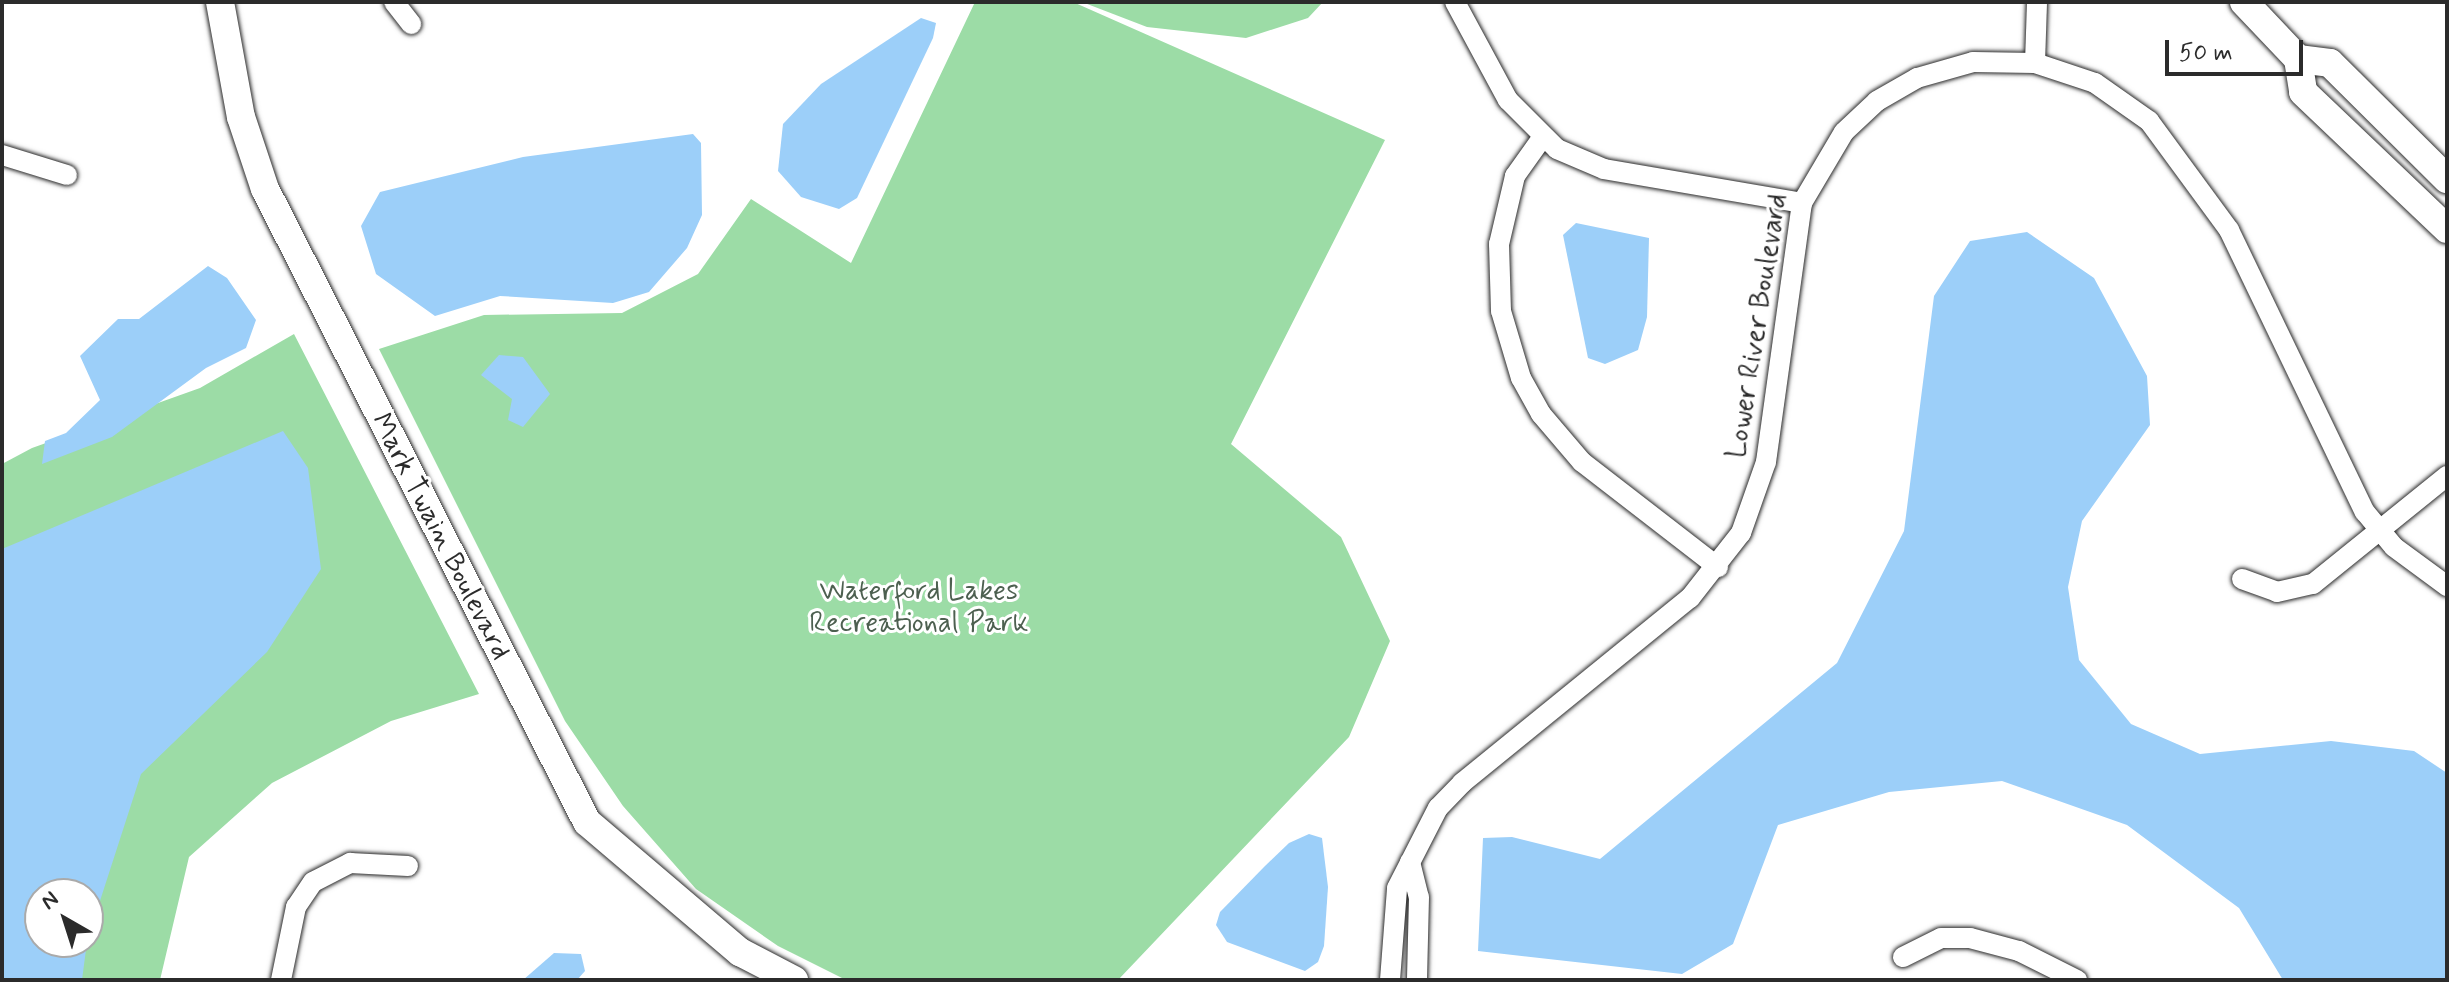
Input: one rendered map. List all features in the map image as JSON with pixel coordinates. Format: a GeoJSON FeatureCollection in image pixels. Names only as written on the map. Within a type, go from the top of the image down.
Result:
{"type":"FeatureCollection","features":[{"type":"Feature","properties":{"kind":"street","name":"Mark Twain Boulevard"},"geometry":{"type":"LineString","coordinates":[[220,2],[241,117],[265,189],[587,822],[740,952],[794,980]]}},
{"type":"Feature","properties":{"kind":"street"},"geometry":{"type":"LineString","coordinates":[[394,2],[411,24]]}},
{"type":"Feature","properties":{"kind":"street"},"geometry":{"type":"LineString","coordinates":[[1455,2],[1508,100],[1542,138],[1604,169],[1802,203]]}},
{"type":"Feature","properties":{"kind":"street"},"geometry":{"type":"LineString","coordinates":[[2035,63],[2037,2]]}},
{"type":"Feature","properties":{"kind":"street"},"geometry":{"type":"LineString","coordinates":[[2244,2],[2298,59],[2303,92],[2447,229]]}},
{"type":"Feature","properties":{"kind":"street"},"geometry":{"type":"LineString","coordinates":[[2298,59],[2330,63],[2447,179]]}},
{"type":"Feature","properties":{"kind":"street","name":"Lower River Boulevard"},"geometry":{"type":"LineString","coordinates":[[1390,980],[1393,902],[1427,823],[1450,794],[1690,598],[1718,567],[1749,516],[1766,462],[1802,203],[1829,149],[1859,116],[1896,88],[1973,62],[2035,63],[2076,74],[2131,105],[2198,181],[2229,230],[2353,491],[2379,531],[2447,586]]}},
{"type":"Feature","properties":{"kind":"street"},"geometry":{"type":"LineString","coordinates":[[1542,138],[1515,176],[1499,244],[1501,311],[1521,378],[1541,414],[1588,468],[1718,567]]}},
{"type":"Feature","properties":{"kind":"street"},"geometry":{"type":"LineString","coordinates":[[2,155],[67,175]]}},
{"type":"Feature","properties":{"kind":"street"},"geometry":{"type":"LineString","coordinates":[[2242,579],[2277,592],[2301,589],[2447,476]]}},
{"type":"Feature","properties":{"kind":"street"},"geometry":{"type":"LineString","coordinates":[[1410,862],[1419,897],[1417,980]]}},
{"type":"Feature","properties":{"kind":"street"},"geometry":{"type":"LineString","coordinates":[[281,980],[296,907],[313,882],[350,863],[408,866]]}},
{"type":"Feature","properties":{"kind":"street"},"geometry":{"type":"LineString","coordinates":[[1903,957],[1926,942],[1970,938],[2019,951],[2077,980]]}},
{"type":"Feature","properties":{"kind":"green space","name":"Waterford Lakes Recreational Park"},"geometry":{"type":"Polygon","coordinates":[[[975,2],[1073,2],[1385,140],[1231,444],[1341,537],[1390,641],[1349,737],[1118,980],[846,980],[778,946],[696,889],[623,806],[565,721],[379,349],[484,315],[622,313],[698,274],[751,199],[851,263],[975,2]]]}},
{"type":"Feature","properties":{"kind":"green space"},"geometry":{"type":"Polygon","coordinates":[[[1082,2],[1323,2],[1308,18],[1246,38],[1147,27],[1082,2]]]}},
{"type":"Feature","properties":{"kind":"green space"},"geometry":{"type":"Polygon","coordinates":[[[294,334],[479,694],[391,721],[272,783],[189,857],[160,980],[2,980],[2,464],[32,448],[200,388],[294,334]]]}},
{"type":"Feature","properties":{"kind":"water"},"geometry":{"type":"Polygon","coordinates":[[[921,18],[936,23],[933,38],[857,198],[839,209],[801,197],[778,171],[783,124],[821,84],[921,18]]]}},
{"type":"Feature","properties":{"kind":"water"},"geometry":{"type":"Polygon","coordinates":[[[693,134],[701,143],[702,215],[687,248],[649,292],[613,303],[500,296],[435,316],[376,274],[361,226],[380,192],[523,157],[693,134]]]}},
{"type":"Feature","properties":{"kind":"water"},"geometry":{"type":"Polygon","coordinates":[[[1576,223],[1649,238],[1647,317],[1638,350],[1605,364],[1588,358],[1563,235],[1576,223]]]}},
{"type":"Feature","properties":{"kind":"water"},"geometry":{"type":"Polygon","coordinates":[[[2027,232],[2094,278],[2147,376],[2150,425],[2082,521],[2068,587],[2079,660],[2131,724],[2200,754],[2331,741],[2414,751],[2447,773],[2447,980],[2283,980],[2239,908],[2127,825],[2002,781],[1889,792],[1778,825],[1733,944],[1682,974],[1478,951],[1483,838],[1512,837],[1600,859],[1837,663],[1904,531],[1934,296],[1970,241],[2027,232]]]}},
{"type":"Feature","properties":{"kind":"water"},"geometry":{"type":"Polygon","coordinates":[[[208,266],[227,278],[256,320],[246,348],[206,368],[112,437],[42,464],[45,441],[66,433],[100,400],[80,356],[118,319],[139,319],[208,266]]]}},
{"type":"Feature","properties":{"kind":"water"},"geometry":{"type":"Polygon","coordinates":[[[499,355],[523,357],[550,394],[523,427],[508,420],[512,399],[481,375],[499,355]]]}},
{"type":"Feature","properties":{"kind":"water"},"geometry":{"type":"Polygon","coordinates":[[[283,431],[308,468],[321,569],[267,652],[141,774],[104,888],[104,878],[24,878],[24,958],[85,958],[82,980],[2,980],[2,549],[283,431]]]}},
{"type":"Feature","properties":{"kind":"water"},"geometry":{"type":"Polygon","coordinates":[[[1309,834],[1322,838],[1328,887],[1324,946],[1318,962],[1305,971],[1227,942],[1216,925],[1220,912],[1265,866],[1289,843],[1309,834]]]}},
{"type":"Feature","properties":{"kind":"water"},"geometry":{"type":"Polygon","coordinates":[[[554,953],[581,954],[585,971],[577,980],[523,980],[554,953]]]}}]}
